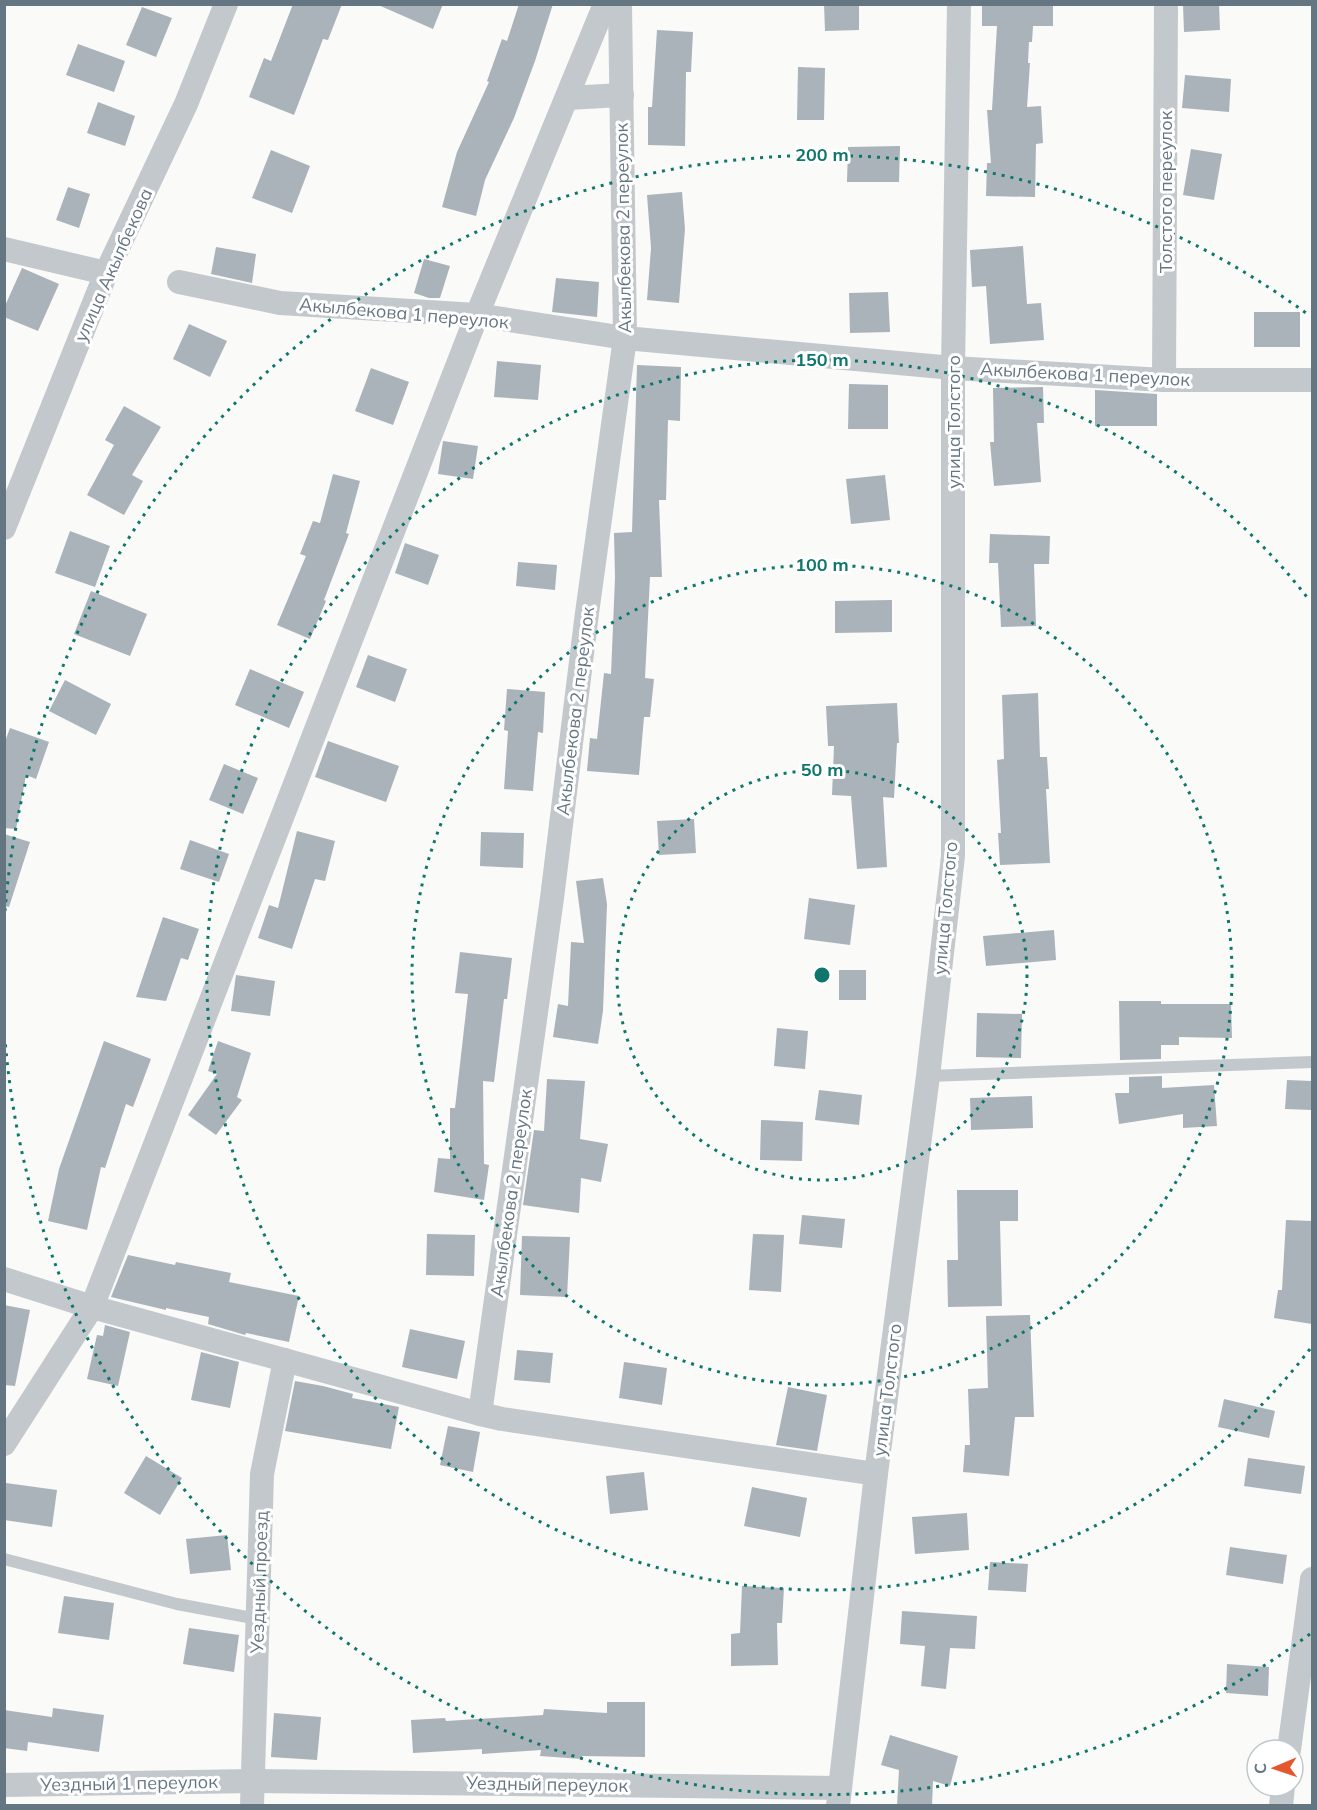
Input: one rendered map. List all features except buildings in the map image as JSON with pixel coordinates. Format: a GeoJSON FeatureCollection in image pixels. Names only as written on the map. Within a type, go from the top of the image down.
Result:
{"type":"FeatureCollection","features":[{"type":"Feature","properties":{"kind":"street","name":"улица Акылбекова"},"geometry":{"type":"LineString","coordinates":[[4,528],[106,273],[186,104],[226,4]]}},
{"type":"Feature","properties":{"kind":"street"},"geometry":{"type":"LineString","coordinates":[[4,1444],[92,1307],[477,315],[605,4]]}},
{"type":"Feature","properties":{"kind":"street","name":"Акылбекова 2 переулок"},"geometry":{"type":"LineString","coordinates":[[480,1414],[552,898],[587,613],[625,338],[620,4]]}},
{"type":"Feature","properties":{"kind":"street","name":"улица Толстого"},"geometry":{"type":"LineString","coordinates":[[839,1797],[876,1474],[928,1076],[952,856],[953,368],[959,4]]}},
{"type":"Feature","properties":{"kind":"street","name":"Толстого переулок"},"geometry":{"type":"LineString","coordinates":[[1164,380],[1166,4]]}},
{"type":"Feature","properties":{"kind":"street"},"geometry":{"type":"LineString","coordinates":[[567,98],[622,94]]}},
{"type":"Feature","properties":{"kind":"street"},"geometry":{"type":"LineString","coordinates":[[4,249],[106,273]]}},
{"type":"Feature","properties":{"kind":"street","name":"Акылбекова 1 переулок"},"geometry":{"type":"LineString","coordinates":[[179,282],[280,303],[477,315],[625,338],[953,368],[1164,380],[1312,380]]}},
{"type":"Feature","properties":{"kind":"street"},"geometry":{"type":"LineString","coordinates":[[4,1279],[92,1307],[502,1419],[876,1474]]}},
{"type":"Feature","properties":{"kind":"street","name":"Уездный проезд"},"geometry":{"type":"LineString","coordinates":[[252,1806],[262,1474],[285,1360]]}},
{"type":"Feature","properties":{"kind":"street"},"geometry":{"type":"LineString","coordinates":[[1290,1738],[1312,1579]]}},
{"type":"Feature","properties":{"kind":"street","name":"Уездный переулок"},"geometry":{"type":"LineString","coordinates":[[253,1781],[839,1797]]}},
{"type":"Feature","properties":{"kind":"street","name":"Уездный 1 переулок"},"geometry":{"type":"LineString","coordinates":[[4,1785],[253,1781]]}},
{"type":"Feature","properties":{"kind":"lane"},"geometry":{"type":"LineString","coordinates":[[928,1076],[1312,1062]]}},
{"type":"Feature","properties":{"kind":"lane"},"geometry":{"type":"LineString","coordinates":[[4,1559],[177,1604],[258,1618]]}}]}
